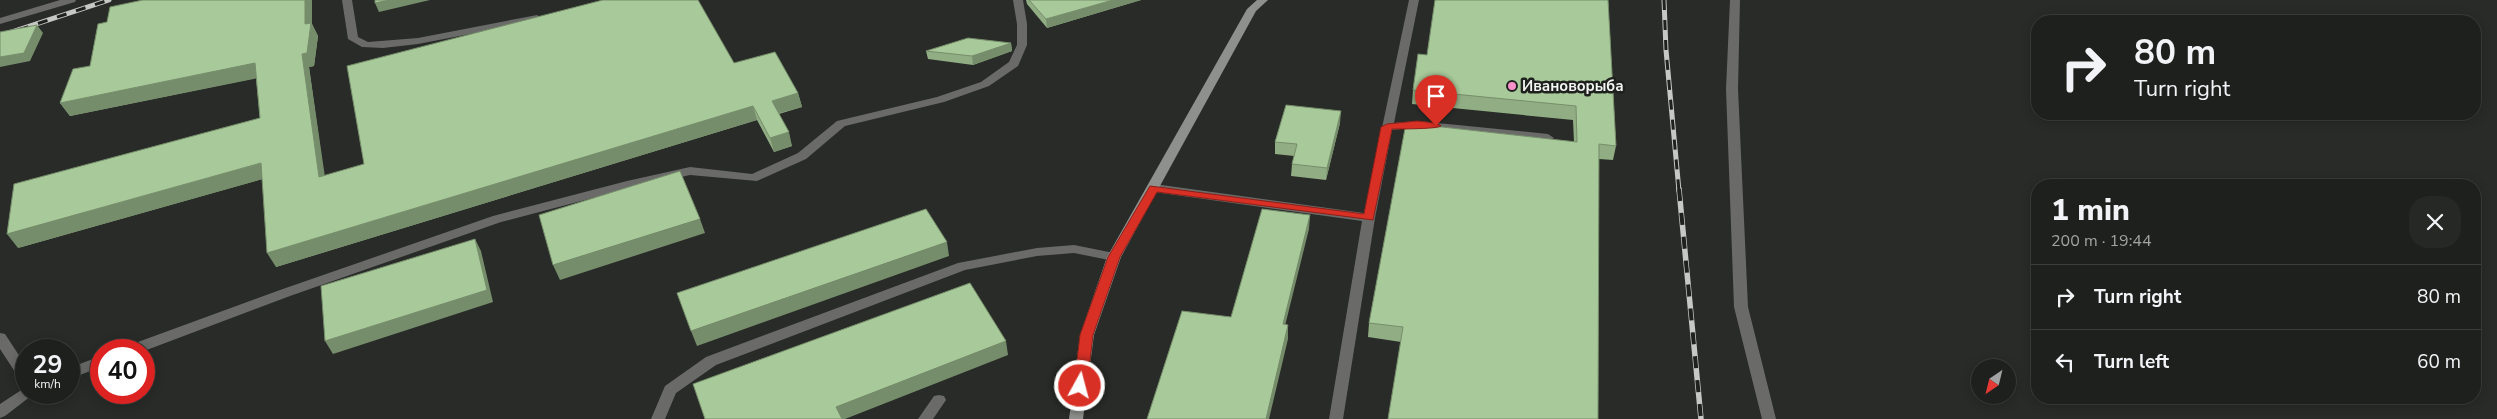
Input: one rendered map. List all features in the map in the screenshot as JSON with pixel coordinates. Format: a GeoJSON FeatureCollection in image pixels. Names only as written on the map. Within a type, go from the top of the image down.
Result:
{"type":"FeatureCollection","features":[{"type":"Feature","properties":{"kind":"street"},"geometry":{"type":"LineString","coordinates":[[1076,419],[1086,335],[1114,257],[1252,9],[1263,0]]}},
{"type":"Feature","properties":{"kind":"lane"},"geometry":{"type":"LineString","coordinates":[[0,21],[71,0]]}},
{"type":"Feature","properties":{"kind":"lane"},"geometry":{"type":"LineString","coordinates":[[347,0],[353,39],[366,45],[418,41],[553,15]]}},
{"type":"Feature","properties":{"kind":"lane"},"geometry":{"type":"LineString","coordinates":[[155,341],[285,293],[497,219],[627,185],[690,171],[753,178],[802,156],[841,123],[940,100],[985,84],[1014,64],[1022,45],[1022,24],[1018,0]]}},
{"type":"Feature","properties":{"kind":"lane"},"geometry":{"type":"LineString","coordinates":[[1336,419],[1369,218],[1414,0]]}},
{"type":"Feature","properties":{"kind":"lane"},"geometry":{"type":"LineString","coordinates":[[1735,0],[1732,89],[1741,307],[1769,419]]}},
{"type":"Feature","properties":{"kind":"lane"},"geometry":{"type":"LineString","coordinates":[[1387,127],[1417,124],[1548,138]]}},
{"type":"Feature","properties":{"kind":"lane"},"geometry":{"type":"LineString","coordinates":[[1154,188],[1369,218]]}},
{"type":"Feature","properties":{"kind":"lane"},"geometry":{"type":"LineString","coordinates":[[658,419],[670,390],[711,361],[963,266],[1037,252],[1074,249],[1114,257]]}},
{"type":"Feature","properties":{"kind":"lane"},"geometry":{"type":"LineString","coordinates":[[0,338],[15,360]]}},
{"type":"Feature","properties":{"kind":"lane"},"geometry":{"type":"LineString","coordinates":[[0,412],[15,400]]}},
{"type":"Feature","properties":{"kind":"lane"},"geometry":{"type":"LineString","coordinates":[[925,419],[939,400]]}},
{"type":"Feature","properties":{"kind":"building"},"geometry":{"type":"Polygon","coordinates":[[[143,0],[305,0],[305,24],[311,23],[307,53],[302,54],[319,177],[364,164],[347,66],[603,0],[698,0],[734,63],[775,52],[798,93],[772,101],[789,132],[770,138],[753,106],[267,253],[261,163],[7,234],[14,184],[260,118],[255,63],[60,103],[73,69],[90,66],[98,24],[107,22],[110,7],[143,0]]]}},
{"type":"Feature","properties":{"kind":"building"},"geometry":{"type":"Polygon","coordinates":[[[375,0],[390,0],[375,3],[375,0]]]}},
{"type":"Feature","properties":{"kind":"building"},"geometry":{"type":"Polygon","coordinates":[[[1029,0],[1113,0],[1046,19],[1029,0]]]}},
{"type":"Feature","properties":{"kind":"building"},"geometry":{"type":"Polygon","coordinates":[[[1435,0],[1608,0],[1616,146],[1599,144],[1598,419],[1388,419],[1403,327],[1369,323],[1406,123],[1577,142],[1576,106],[1413,90],[1418,54],[1427,55],[1435,0]]]}},
{"type":"Feature","properties":{"kind":"building"},"geometry":{"type":"Polygon","coordinates":[[[37,25],[24,53],[0,57],[0,32],[37,25]]]}},
{"type":"Feature","properties":{"kind":"building"},"geometry":{"type":"Polygon","coordinates":[[[968,38],[1011,43],[972,56],[926,51],[968,38]]]}},
{"type":"Feature","properties":{"kind":"building"},"geometry":{"type":"Polygon","coordinates":[[[1286,105],[1341,111],[1327,168],[1292,164],[1297,144],[1275,142],[1286,105]]]}},
{"type":"Feature","properties":{"kind":"building"},"geometry":{"type":"Polygon","coordinates":[[[680,171],[700,219],[553,265],[539,215],[680,171]]]}},
{"type":"Feature","properties":{"kind":"building"},"geometry":{"type":"Polygon","coordinates":[[[926,209],[947,242],[691,331],[677,293],[926,209]]]}},
{"type":"Feature","properties":{"kind":"building"},"geometry":{"type":"Polygon","coordinates":[[[1262,209],[1310,215],[1283,324],[1288,325],[1266,419],[1147,419],[1182,311],[1231,317],[1262,209]]]}},
{"type":"Feature","properties":{"kind":"building"},"geometry":{"type":"Polygon","coordinates":[[[475,239],[487,290],[325,341],[321,286],[475,239]]]}},
{"type":"Feature","properties":{"kind":"building"},"geometry":{"type":"Polygon","coordinates":[[[970,283],[1006,341],[836,407],[842,419],[705,419],[693,384],[970,283]]]}},
{"type":"Feature","properties":{"kind":"railway"},"geometry":{"type":"LineString","coordinates":[[0,36],[109,0]]}},
{"type":"Feature","properties":{"kind":"railway"},"geometry":{"type":"LineString","coordinates":[[1664,0],[1666,50],[1679,191]]}},
{"type":"Feature","properties":{"kind":"railway"},"geometry":{"type":"LineString","coordinates":[[1679,189],[1701,419]]}},
{"type":"Feature","properties":{"kind":"place","name":"Ивановорыба"},"geometry":{"type":"Point","coordinates":[1512,86]}},
{"type":"Feature","properties":{"kind":"route"},"geometry":{"type":"LineString","coordinates":[[1080,386],[1086,335],[1114,257],[1154,188],[1369,218],[1387,127],[1417,124],[1436,126]]}}]}
